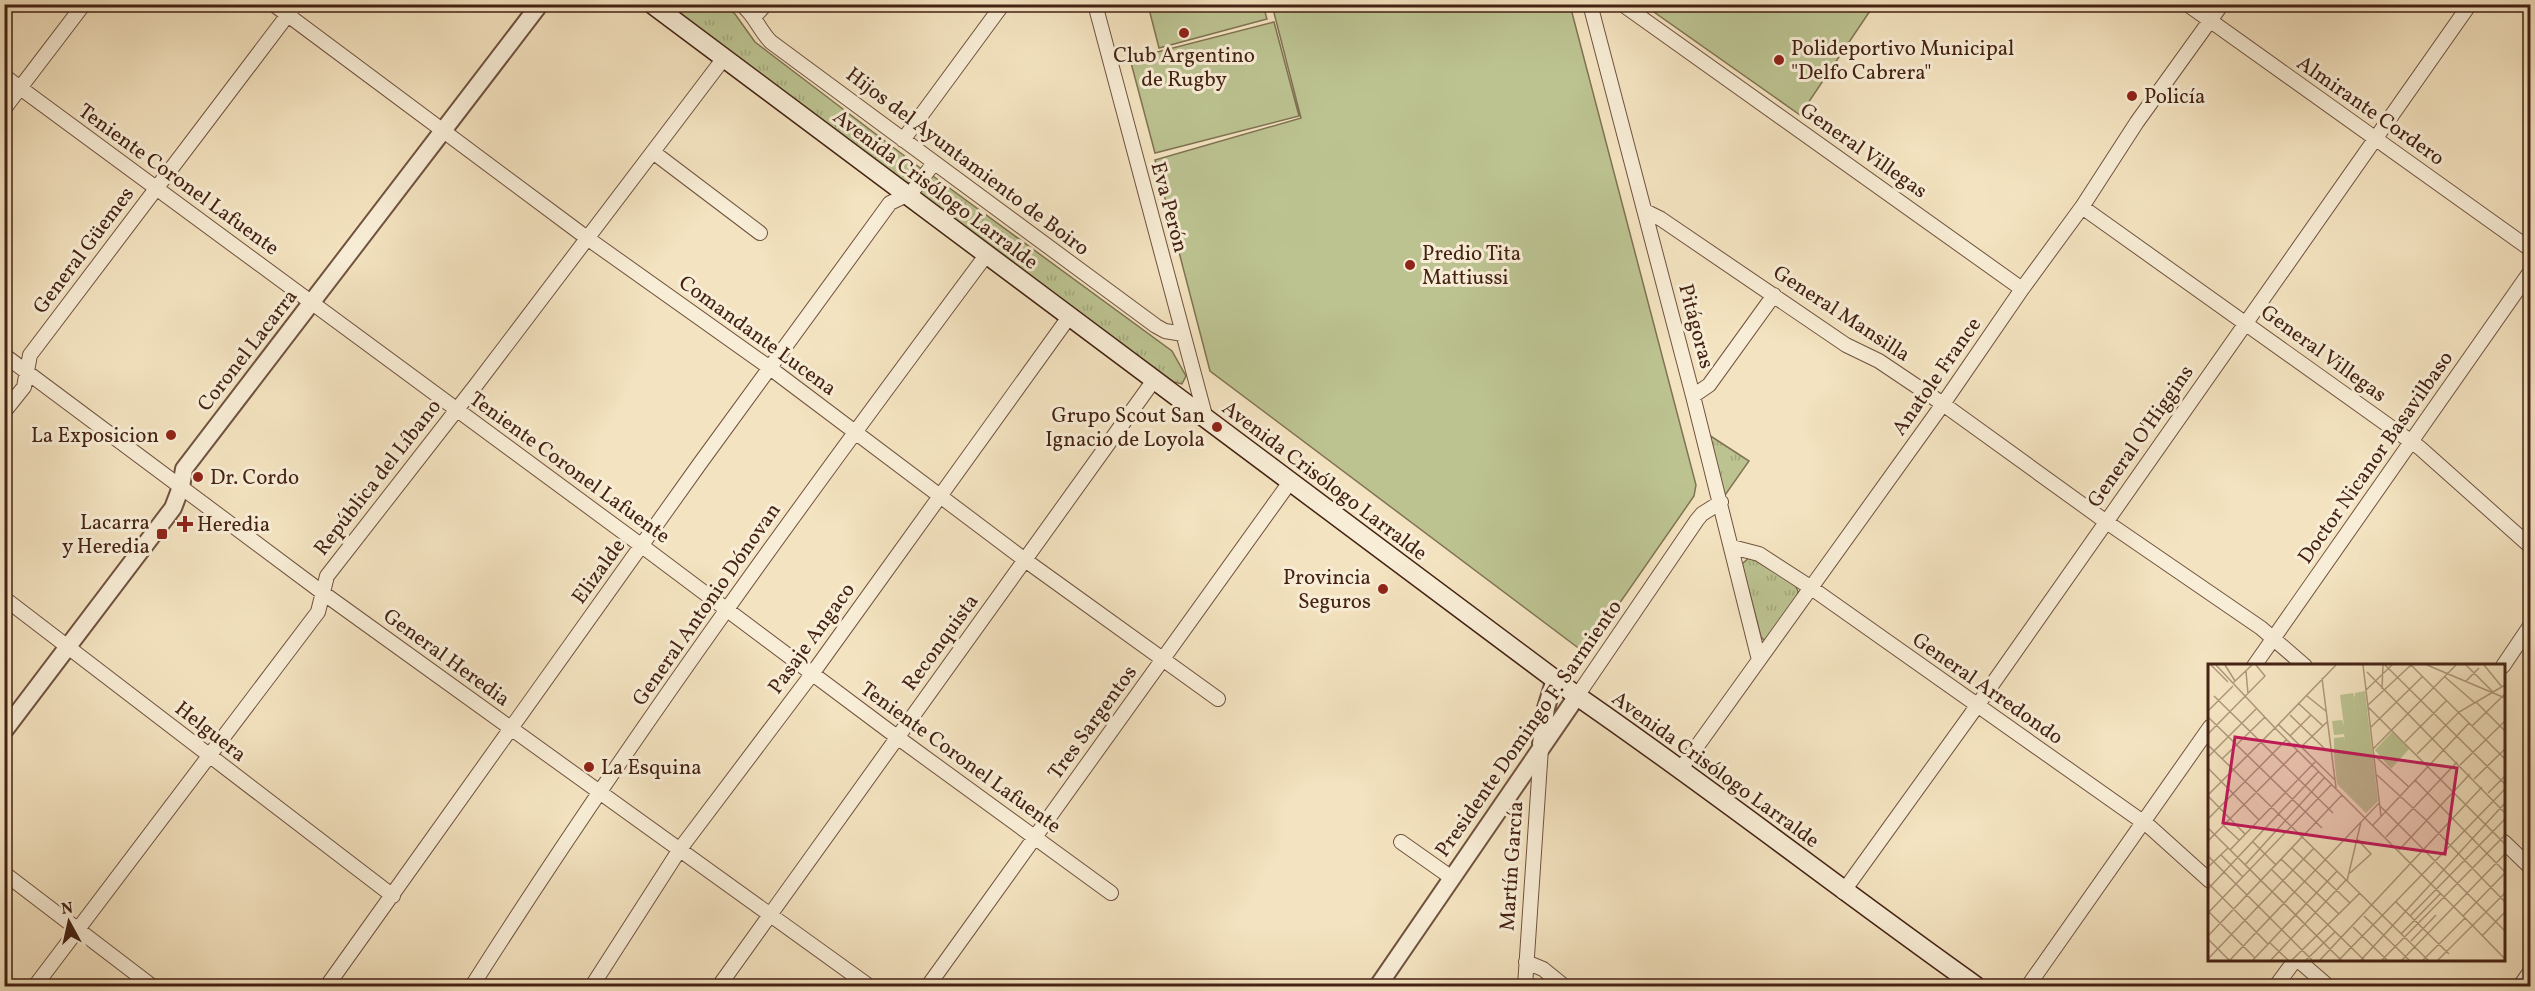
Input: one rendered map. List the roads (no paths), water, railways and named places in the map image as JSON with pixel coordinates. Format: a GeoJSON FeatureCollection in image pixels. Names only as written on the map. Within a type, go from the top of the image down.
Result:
{"type":"FeatureCollection","features":[{"type":"Feature","properties":{"kind":"main road","name":"Avenida Crisólogo Larralde"},"geometry":{"type":"LineString","coordinates":[[651,4],[1555,679],[1580,692],[1680,770],[1976,987]]}},
{"type":"Feature","properties":{"kind":"street"},"geometry":{"type":"LineString","coordinates":[[4,108],[84,4]]}},
{"type":"Feature","properties":{"kind":"street","name":"Comandante Lucena"},"geometry":{"type":"LineString","coordinates":[[273,4],[292,10],[587,238],[770,368],[1025,560],[1218,699]]}},
{"type":"Feature","properties":{"kind":"street","name":"Coronel Lacarra"},"geometry":{"type":"LineString","coordinates":[[4,731],[173,508],[181,487],[184,469],[540,4]]}},
{"type":"Feature","properties":{"kind":"street","name":"Hijos del Ayuntamiento de Boiro"},"geometry":{"type":"LineString","coordinates":[[741,4],[754,16],[761,30],[771,42],[1156,326],[1165,331],[1183,334]]}},
{"type":"Feature","properties":{"kind":"street"},"geometry":{"type":"LineString","coordinates":[[754,16],[766,4]]}},
{"type":"Feature","properties":{"kind":"street"},"geometry":{"type":"LineString","coordinates":[[903,140],[1003,4]]}},
{"type":"Feature","properties":{"kind":"street","name":"Eva Perón"},"geometry":{"type":"LineString","coordinates":[[1095,4],[1206,419]]}},
{"type":"Feature","properties":{"kind":"street","name":"Pitágoras"},"geometry":{"type":"LineString","coordinates":[[1590,4],[1732,547],[1759,660]]}},
{"type":"Feature","properties":{"kind":"street","name":"General Villegas"},"geometry":{"type":"LineString","coordinates":[[1622,4],[2022,289]]}},
{"type":"Feature","properties":{"kind":"street","name":"Almirante Cordero"},"geometry":{"type":"LineString","coordinates":[[2187,4],[2530,249]]}},
{"type":"Feature","properties":{"kind":"street","name":"Anatole France"},"geometry":{"type":"LineString","coordinates":[[1680,770],[1943,404],[2082,207],[2136,122],[2223,4]]}},
{"type":"Feature","properties":{"kind":"street","name":"General O'Higgins"},"geometry":{"type":"LineString","coordinates":[[1843,891],[1977,706],[2470,4]]}},
{"type":"Feature","properties":{"kind":"street","name":"General Güemes"},"geometry":{"type":"LineString","coordinates":[[4,411],[24,387],[30,355],[292,10]]}},
{"type":"Feature","properties":{"kind":"street","name":"República del Líbano"},"geometry":{"type":"LineString","coordinates":[[35,987],[318,612],[327,576],[457,410],[724,58]]}},
{"type":"Feature","properties":{"kind":"street","name":"Teniente Coronel Lafuente"},"geometry":{"type":"LineString","coordinates":[[4,76],[1111,893]]}},
{"type":"Feature","properties":{"kind":"street"},"geometry":{"type":"LineString","coordinates":[[653,152],[760,233]]}},
{"type":"Feature","properties":{"kind":"street","name":"Elizalde"},"geometry":{"type":"LineString","coordinates":[[327,987],[890,203],[911,193],[934,163]]}},
{"type":"Feature","properties":{"kind":"street","name":"General Villegas"},"geometry":{"type":"LineString","coordinates":[[2082,207],[2411,441],[2530,546]]}},
{"type":"Feature","properties":{"kind":"street","name":"General Mansilla"},"geometry":{"type":"LineString","coordinates":[[1645,211],[1661,219],[1845,345],[1879,361],[1943,404],[2105,521],[2274,638],[2303,664]]}},
{"type":"Feature","properties":{"kind":"street","name":"General Antonio Dónovan"},"geometry":{"type":"LineString","coordinates":[[472,987],[599,791],[855,432],[987,254]]}},
{"type":"Feature","properties":{"kind":"street","name":"Doctor Nicanor Basavilbaso"},"geometry":{"type":"LineString","coordinates":[[2255,664],[2530,272]]}},
{"type":"Feature","properties":{"kind":"street"},"geometry":{"type":"LineString","coordinates":[[1693,396],[1710,385],[1774,295]]}},
{"type":"Feature","properties":{"kind":"street","name":"Pasaje Angaco"},"geometry":{"type":"LineString","coordinates":[[592,987],[680,849],[812,674],[1069,317]]}},
{"type":"Feature","properties":{"kind":"street","name":"General Heredia"},"geometry":{"type":"LineString","coordinates":[[4,355],[323,593],[869,987]]}},
{"type":"Feature","properties":{"kind":"street","name":"Reconquista"},"geometry":{"type":"LineString","coordinates":[[719,987],[1154,380]]}},
{"type":"Feature","properties":{"kind":"street","name":"Tres Sargentos"},"geometry":{"type":"LineString","coordinates":[[928,987],[1290,482]]}},
{"type":"Feature","properties":{"kind":"street","name":"Presidente Domingo F. Sarmiento"},"geometry":{"type":"LineString","coordinates":[[1378,987],[1697,520],[1720,502]]}},
{"type":"Feature","properties":{"kind":"street","name":"General Arredondo"},"geometry":{"type":"LineString","coordinates":[[1732,547],[1759,554],[1810,587],[2141,822],[2208,879]]}},
{"type":"Feature","properties":{"kind":"street","name":"Helguera"},"geometry":{"type":"LineString","coordinates":[[4,598],[393,896]]}},
{"type":"Feature","properties":{"kind":"street"},"geometry":{"type":"LineString","coordinates":[[2504,664],[2530,626]]}},
{"type":"Feature","properties":{"kind":"street","name":"Martín García"},"geometry":{"type":"LineString","coordinates":[[1525,987],[1540,748],[1544,718],[1555,679]]}},
{"type":"Feature","properties":{"kind":"street"},"geometry":{"type":"LineString","coordinates":[[2028,987],[2141,822],[2208,730]]}},
{"type":"Feature","properties":{"kind":"street"},"geometry":{"type":"LineString","coordinates":[[1401,842],[1452,878]]}},
{"type":"Feature","properties":{"kind":"street"},"geometry":{"type":"LineString","coordinates":[[2505,843],[2530,867]]}},
{"type":"Feature","properties":{"kind":"street"},"geometry":{"type":"LineString","coordinates":[[4,873],[152,987]]}},
{"type":"Feature","properties":{"kind":"street"},"geometry":{"type":"LineString","coordinates":[[2276,987],[2295,961]]}},
{"type":"Feature","properties":{"kind":"street"},"geometry":{"type":"LineString","coordinates":[[2297,961],[2328,987]]}},
{"type":"Feature","properties":{"kind":"street"},"geometry":{"type":"LineString","coordinates":[[1526,962],[1543,969],[1564,987]]}},
{"type":"Feature","properties":{"kind":"street"},"geometry":{"type":"LineString","coordinates":[[2520,987],[2530,972]]}},
{"type":"Feature","properties":{"kind":"place","name":"Club Argentino de Rugby"},"geometry":{"type":"Point","coordinates":[1184,33]}},
{"type":"Feature","properties":{"kind":"place","name":"Polideportivo Municipal \"Delfo Cabrera\""},"geometry":{"type":"Point","coordinates":[1779,60]}},
{"type":"Feature","properties":{"kind":"place","name":"Policía"},"geometry":{"type":"Point","coordinates":[2132,96]}},
{"type":"Feature","properties":{"kind":"place","name":"Predio Tita Mattiussi"},"geometry":{"type":"Point","coordinates":[1410,265]}},
{"type":"Feature","properties":{"kind":"place","name":"Grupo Scout San Ignacio de Loyola"},"geometry":{"type":"Point","coordinates":[1217,427]}},
{"type":"Feature","properties":{"kind":"place","name":"La Exposicion"},"geometry":{"type":"Point","coordinates":[171,435]}},
{"type":"Feature","properties":{"kind":"place","name":"Dr. Cordo"},"geometry":{"type":"Point","coordinates":[198,477]}},
{"type":"Feature","properties":{"kind":"place","name":"Heredia"},"geometry":{"type":"Point","coordinates":[185,524]}},
{"type":"Feature","properties":{"kind":"place","name":"Lacarra y Heredia"},"geometry":{"type":"Point","coordinates":[162,534]}},
{"type":"Feature","properties":{"kind":"place","name":"Provincia Seguros"},"geometry":{"type":"Point","coordinates":[1383,589]}},
{"type":"Feature","properties":{"kind":"place","name":"La Esquina"},"geometry":{"type":"Point","coordinates":[589,767]}}]}
